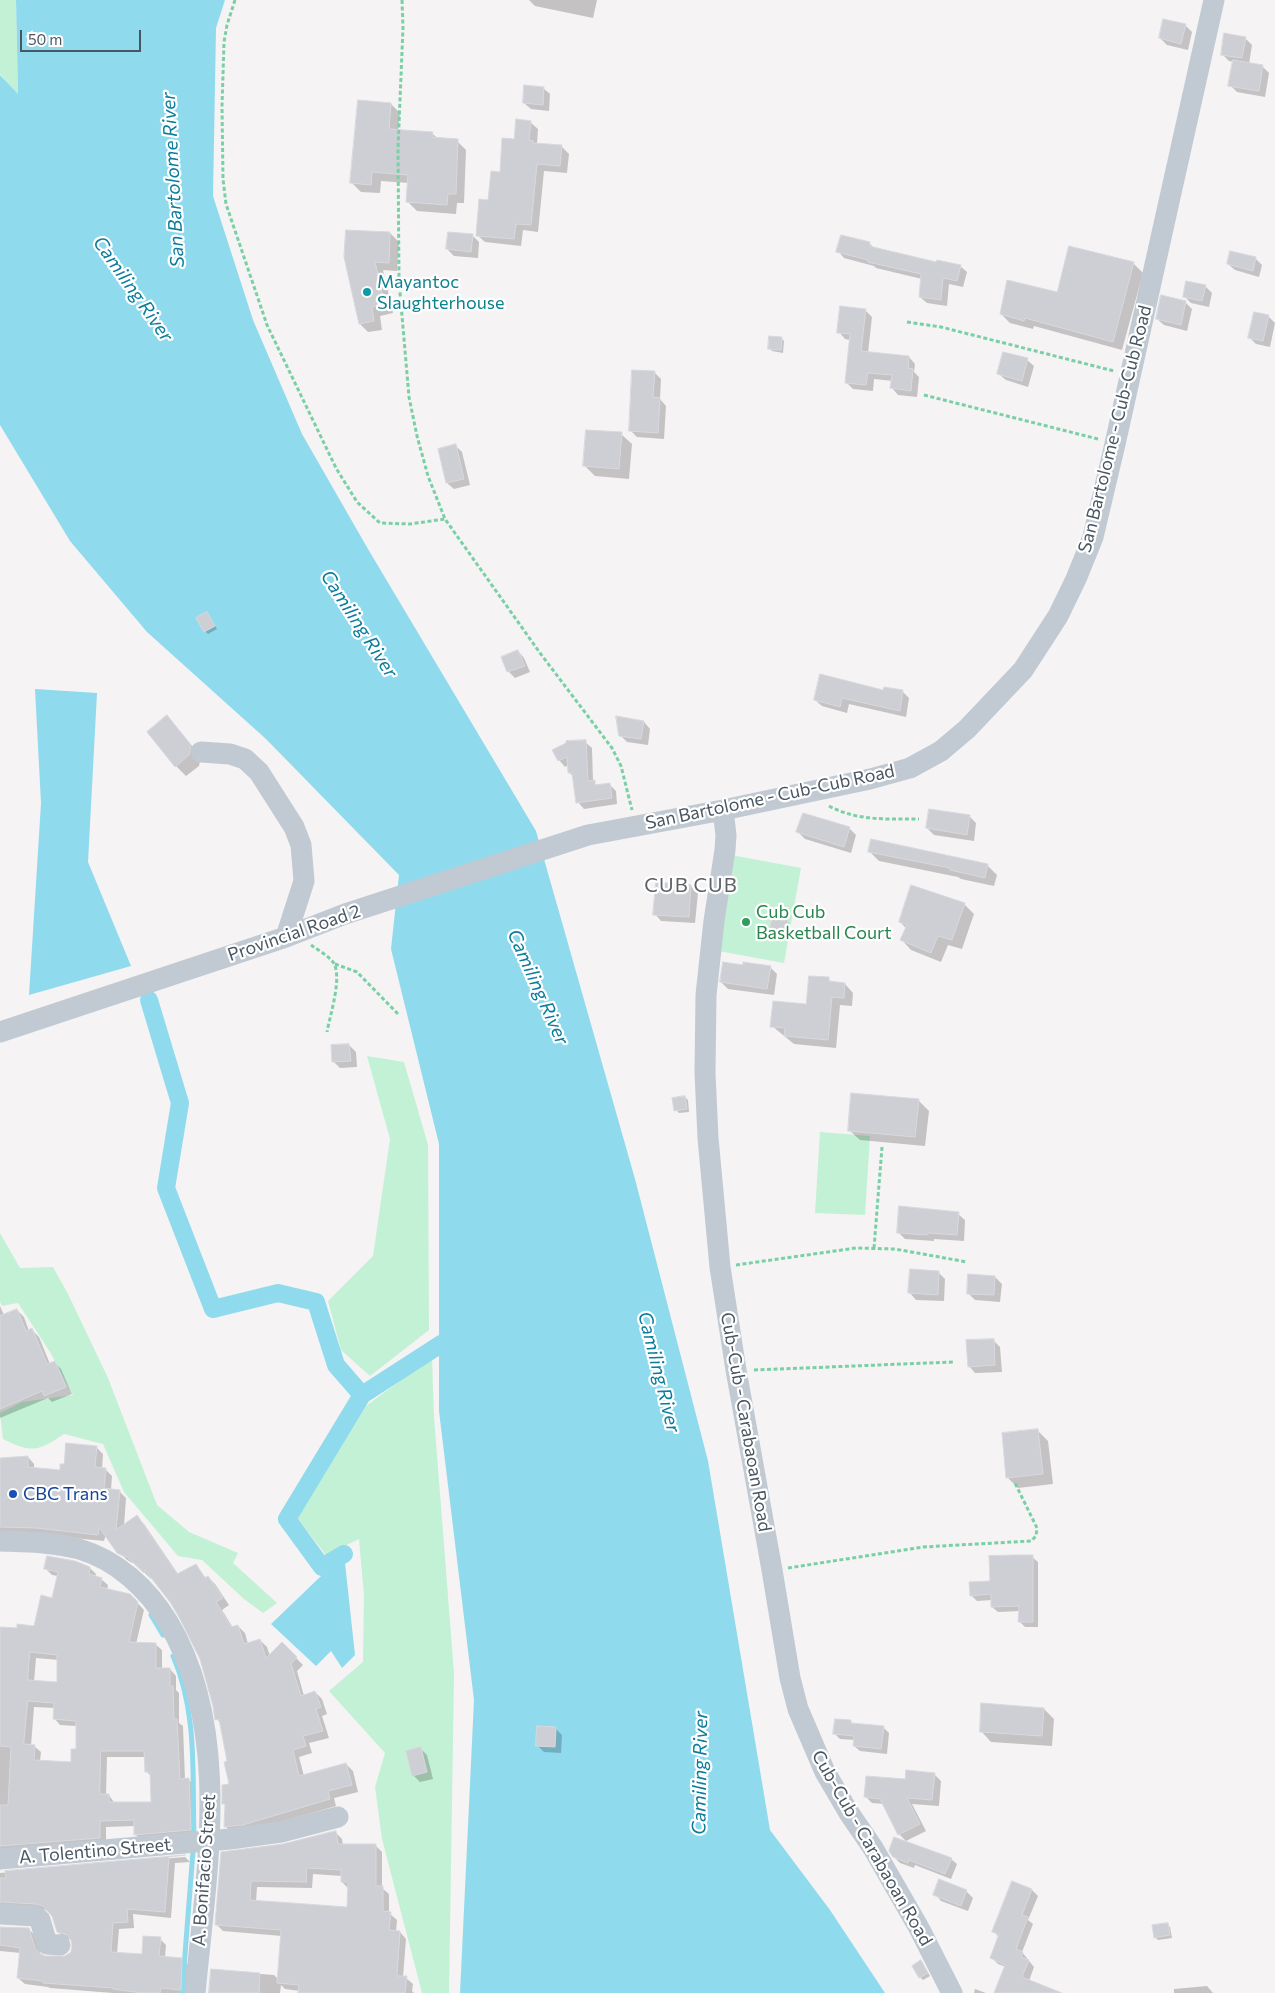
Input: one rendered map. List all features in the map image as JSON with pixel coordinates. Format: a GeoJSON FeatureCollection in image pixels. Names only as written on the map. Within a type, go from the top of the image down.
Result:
{"type":"FeatureCollection","features":[{"type":"Feature","properties":{"kind":"street","name":"San Bartolome - Cub-Cub Road"},"geometry":{"type":"LineString","coordinates":[[588,835],[723,810],[870,779],[910,768],[941,751],[967,729],[1017,677],[1058,616],[1093,537],[1214,0]]}},
{"type":"Feature","properties":{"kind":"street"},"geometry":{"type":"LineString","coordinates":[[201,752],[230,754],[246,759],[259,772],[294,827],[301,845],[304,881],[290,935]]}},
{"type":"Feature","properties":{"kind":"street","name":"Cub-Cub - Carabaoan Road"},"geometry":{"type":"LineString","coordinates":[[723,810],[726,835],[725,850],[711,944],[705,1036],[708,1138],[720,1267],[736,1370],[790,1678],[798,1709],[826,1772],[919,1928],[952,1993]]}},
{"type":"Feature","properties":{"kind":"street","name":"Provincial Road 2"},"geometry":{"type":"LineString","coordinates":[[0,1032],[290,935],[345,914],[588,835]]}},
{"type":"Feature","properties":{"kind":"street","name":"A. Bonifacio Street"},"geometry":{"type":"LineString","coordinates":[[0,1541],[48,1544],[81,1550],[126,1573],[154,1600],[176,1636],[186,1658],[203,1718],[210,1786],[209,1842],[195,1993]]}},
{"type":"Feature","properties":{"kind":"street","name":"A. Tolentino Street"},"geometry":{"type":"LineString","coordinates":[[0,1859],[88,1850],[209,1842],[281,1832],[338,1817]]}},
{"type":"Feature","properties":{"kind":"street"},"geometry":{"type":"LineString","coordinates":[[0,1914],[35,1916],[40,1920],[47,1944],[60,1946]]}},
{"type":"Feature","properties":{"kind":"path"},"geometry":{"type":"LineString","coordinates":[[236,0],[224,42],[222,106],[223,179],[226,204],[267,324],[336,468],[357,502],[380,523],[410,524],[445,519]]}},
{"type":"Feature","properties":{"kind":"path"},"geometry":{"type":"LineString","coordinates":[[402,0],[403,28],[398,148],[400,313],[409,397],[428,476],[445,519],[540,653],[612,748],[626,781],[634,826]]}},
{"type":"Feature","properties":{"kind":"path"},"geometry":{"type":"LineString","coordinates":[[907,322],[941,327],[1129,375]]}},
{"type":"Feature","properties":{"kind":"path"},"geometry":{"type":"LineString","coordinates":[[924,395],[1115,444]]}},
{"type":"Feature","properties":{"kind":"path"},"geometry":{"type":"LineString","coordinates":[[804,793],[844,814],[864,818],[918,819]]}},
{"type":"Feature","properties":{"kind":"path"},"geometry":{"type":"LineString","coordinates":[[290,935],[324,954],[334,964],[357,972],[398,1014]]}},
{"type":"Feature","properties":{"kind":"path"},"geometry":{"type":"LineString","coordinates":[[327,1032],[337,980],[334,964]]}},
{"type":"Feature","properties":{"kind":"path"},"geometry":{"type":"LineString","coordinates":[[874,1248],[882,1147]]}},
{"type":"Feature","properties":{"kind":"path"},"geometry":{"type":"LineString","coordinates":[[720,1267],[836,1250],[874,1248],[895,1249],[966,1262]]}},
{"type":"Feature","properties":{"kind":"path"},"geometry":{"type":"LineString","coordinates":[[736,1370],[953,1362]]}},
{"type":"Feature","properties":{"kind":"path"},"geometry":{"type":"LineString","coordinates":[[772,1570],[923,1547],[1028,1542],[1036,1536],[1037,1528],[1014,1483]]}},
{"type":"Feature","properties":{"kind":"green space"},"geometry":{"type":"Polygon","coordinates":[[[0,0],[16,0],[18,95],[0,74],[0,0]]]}},
{"type":"Feature","properties":{"kind":"green space"},"geometry":{"type":"Polygon","coordinates":[[[731,855],[801,868],[784,963],[713,950],[731,855]]]}},
{"type":"Feature","properties":{"kind":"green space"},"geometry":{"type":"Polygon","coordinates":[[[367,1056],[404,1062],[428,1145],[429,1330],[370,1376],[341,1350],[328,1301],[373,1256],[390,1139],[367,1056]]]}},
{"type":"Feature","properties":{"kind":"green space"},"geometry":{"type":"Polygon","coordinates":[[[820,1132],[870,1136],[865,1215],[815,1213],[820,1132]]]}},
{"type":"Feature","properties":{"kind":"green space"},"geometry":{"type":"Polygon","coordinates":[[[0,1233],[20,1268],[53,1267],[108,1378],[157,1505],[189,1532],[238,1553],[233,1563],[277,1603],[263,1613],[244,1599],[202,1560],[178,1556],[124,1492],[103,1444],[64,1434],[34,1449],[21,1447],[3,1439],[0,1413],[22,1402],[73,1395],[50,1352],[18,1303],[2,1306],[0,1302],[0,1233]]]}},
{"type":"Feature","properties":{"kind":"green space"},"geometry":{"type":"Polygon","coordinates":[[[432,1357],[434,1417],[454,1673],[449,1993],[422,1993],[382,1839],[375,1787],[385,1753],[329,1691],[363,1662],[364,1595],[359,1539],[326,1555],[297,1518],[366,1406],[432,1357]]]}},
{"type":"Feature","properties":{"kind":"water"},"geometry":{"type":"Polygon","coordinates":[[[16,0],[225,0],[216,28],[213,196],[253,320],[302,434],[368,549],[536,831],[635,1179],[708,1461],[770,1830],[830,1910],[885,1993],[460,1993],[474,1700],[439,1411],[439,1144],[391,949],[399,875],[266,739],[147,632],[70,541],[0,425],[0,75],[18,94],[16,0]]]}},
{"type":"Feature","properties":{"kind":"water"},"geometry":{"type":"Polygon","coordinates":[[[35,689],[97,693],[88,862],[131,966],[29,995],[41,803],[35,689]]]}},
{"type":"Feature","properties":{"kind":"water"},"geometry":{"type":"Polygon","coordinates":[[[344,1554],[355,1655],[342,1668],[331,1651],[316,1666],[271,1624],[344,1554]]]}},
{"type":"Feature","properties":{"kind":"building"},"geometry":{"type":"Polygon","coordinates":[[[1163,19],[1186,24],[1181,44],[1159,38],[1163,19]]]}},
{"type":"Feature","properties":{"kind":"building"},"geometry":{"type":"Polygon","coordinates":[[[1224,33],[1246,37],[1242,58],[1221,55],[1224,33]]]}},
{"type":"Feature","properties":{"kind":"building"},"geometry":{"type":"Polygon","coordinates":[[[1233,60],[1263,65],[1259,91],[1228,86],[1233,60]]]}},
{"type":"Feature","properties":{"kind":"building"},"geometry":{"type":"Polygon","coordinates":[[[524,85],[544,87],[543,105],[523,103],[524,85]]]}},
{"type":"Feature","properties":{"kind":"building"},"geometry":{"type":"Polygon","coordinates":[[[358,100],[391,103],[389,129],[433,132],[432,137],[458,139],[456,194],[448,194],[447,205],[406,202],[408,175],[372,172],[371,185],[350,183],[358,100]]]}},
{"type":"Feature","properties":{"kind":"building"},"geometry":{"type":"Polygon","coordinates":[[[516,119],[531,121],[529,140],[533,141],[533,143],[562,145],[560,166],[537,164],[531,225],[516,224],[514,239],[476,236],[479,199],[488,200],[491,171],[500,172],[502,138],[514,139],[516,119]]]}},
{"type":"Feature","properties":{"kind":"building"},"geometry":{"type":"Polygon","coordinates":[[[346,230],[390,232],[389,263],[375,262],[385,305],[372,307],[374,321],[359,324],[344,257],[346,230]]]}},
{"type":"Feature","properties":{"kind":"building"},"geometry":{"type":"Polygon","coordinates":[[[448,232],[473,234],[471,252],[446,249],[448,232]]]}},
{"type":"Feature","properties":{"kind":"building"},"geometry":{"type":"Polygon","coordinates":[[[841,235],[870,242],[869,246],[936,262],[937,260],[961,265],[957,281],[943,278],[941,300],[919,297],[921,274],[868,262],[868,260],[836,252],[841,235]]]}},
{"type":"Feature","properties":{"kind":"building"},"geometry":{"type":"Polygon","coordinates":[[[1069,246],[1134,262],[1113,342],[1025,318],[1024,321],[1000,314],[1007,280],[1057,292],[1069,246]]]}},
{"type":"Feature","properties":{"kind":"building"},"geometry":{"type":"Polygon","coordinates":[[[1230,251],[1256,257],[1253,271],[1227,264],[1230,251]]]}},
{"type":"Feature","properties":{"kind":"building"},"geometry":{"type":"Polygon","coordinates":[[[1186,281],[1206,285],[1202,301],[1183,297],[1186,281]]]}},
{"type":"Feature","properties":{"kind":"building"},"geometry":{"type":"Polygon","coordinates":[[[1161,295],[1186,301],[1181,325],[1156,319],[1161,295]]]}},
{"type":"Feature","properties":{"kind":"building"},"geometry":{"type":"Polygon","coordinates":[[[840,306],[866,309],[861,351],[909,356],[908,368],[913,369],[911,391],[890,388],[892,375],[868,373],[866,385],[845,383],[850,334],[837,333],[840,306]]]}},
{"type":"Feature","properties":{"kind":"building"},"geometry":{"type":"Polygon","coordinates":[[[1254,312],[1269,315],[1263,341],[1248,338],[1254,312]]]}},
{"type":"Feature","properties":{"kind":"building"},"geometry":{"type":"Polygon","coordinates":[[[769,336],[782,337],[781,350],[768,349],[769,336]]]}},
{"type":"Feature","properties":{"kind":"building"},"geometry":{"type":"Polygon","coordinates":[[[1003,352],[1028,358],[1022,381],[997,374],[1003,352]]]}},
{"type":"Feature","properties":{"kind":"building"},"geometry":{"type":"Polygon","coordinates":[[[632,370],[655,371],[653,397],[660,398],[658,433],[629,431],[632,370]]]}},
{"type":"Feature","properties":{"kind":"building"},"geometry":{"type":"Polygon","coordinates":[[[586,430],[622,432],[619,469],[583,466],[586,430]]]}},
{"type":"Feature","properties":{"kind":"building"},"geometry":{"type":"Polygon","coordinates":[[[456,444],[464,479],[446,483],[438,449],[456,444]]]}},
{"type":"Feature","properties":{"kind":"building"},"geometry":{"type":"Polygon","coordinates":[[[207,612],[215,626],[204,632],[196,618],[207,612]]]}},
{"type":"Feature","properties":{"kind":"building"},"geometry":{"type":"Polygon","coordinates":[[[518,650],[525,666],[507,672],[501,657],[518,650]]]}},
{"type":"Feature","properties":{"kind":"building"},"geometry":{"type":"Polygon","coordinates":[[[820,674],[883,690],[884,687],[903,690],[900,711],[842,698],[840,707],[814,700],[820,674]]]}},
{"type":"Feature","properties":{"kind":"building"},"geometry":{"type":"Polygon","coordinates":[[[167,715],[191,745],[189,755],[175,767],[147,732],[167,715]]]}},
{"type":"Feature","properties":{"kind":"building"},"geometry":{"type":"Polygon","coordinates":[[[616,716],[644,721],[641,739],[619,736],[616,716]]]}},
{"type":"Feature","properties":{"kind":"building"},"geometry":{"type":"Polygon","coordinates":[[[586,740],[588,781],[595,780],[595,785],[610,783],[612,798],[576,803],[572,773],[568,773],[567,757],[558,761],[552,750],[566,743],[566,741],[586,740]]]}},
{"type":"Feature","properties":{"kind":"building"},"geometry":{"type":"Polygon","coordinates":[[[929,809],[970,815],[967,835],[926,828],[929,809]]]}},
{"type":"Feature","properties":{"kind":"building"},"geometry":{"type":"Polygon","coordinates":[[[803,813],[850,827],[844,847],[796,832],[803,813]]]}},
{"type":"Feature","properties":{"kind":"building"},"geometry":{"type":"Polygon","coordinates":[[[871,839],[988,864],[985,878],[950,870],[950,868],[868,852],[871,839]]]}},
{"type":"Feature","properties":{"kind":"building"},"geometry":{"type":"Polygon","coordinates":[[[656,882],[691,885],[689,917],[653,915],[656,882]]]}},
{"type":"Feature","properties":{"kind":"building"},"geometry":{"type":"Polygon","coordinates":[[[911,885],[965,903],[952,940],[938,936],[931,953],[900,940],[907,925],[899,922],[911,885]]]}},
{"type":"Feature","properties":{"kind":"building"},"geometry":{"type":"Polygon","coordinates":[[[772,917],[788,920],[784,938],[769,935],[772,917]]]}},
{"type":"Feature","properties":{"kind":"building"},"geometry":{"type":"Polygon","coordinates":[[[723,962],[743,965],[743,962],[771,966],[767,989],[720,982],[723,962]]]}},
{"type":"Feature","properties":{"kind":"building"},"geometry":{"type":"Polygon","coordinates":[[[809,976],[829,977],[829,981],[845,983],[844,998],[832,997],[828,1040],[784,1036],[785,1028],[770,1027],[773,1001],[806,1004],[809,976]]]}},
{"type":"Feature","properties":{"kind":"building"},"geometry":{"type":"Polygon","coordinates":[[[349,1044],[351,1061],[332,1062],[331,1045],[349,1044]]]}},
{"type":"Feature","properties":{"kind":"building"},"geometry":{"type":"Polygon","coordinates":[[[851,1093],[919,1099],[915,1137],[848,1131],[851,1093]]]}},
{"type":"Feature","properties":{"kind":"building"},"geometry":{"type":"Polygon","coordinates":[[[685,1096],[687,1109],[674,1111],[672,1098],[685,1096]]]}},
{"type":"Feature","properties":{"kind":"building"},"geometry":{"type":"Polygon","coordinates":[[[899,1206],[959,1212],[957,1235],[897,1233],[899,1206]]]}},
{"type":"Feature","properties":{"kind":"building"},"geometry":{"type":"Polygon","coordinates":[[[910,1269],[939,1271],[938,1295],[908,1293],[910,1269]]]}},
{"type":"Feature","properties":{"kind":"building"},"geometry":{"type":"Polygon","coordinates":[[[968,1274],[995,1276],[994,1295],[967,1294],[968,1274]]]}},
{"type":"Feature","properties":{"kind":"building"},"geometry":{"type":"Polygon","coordinates":[[[17,1309],[26,1331],[32,1328],[47,1364],[55,1361],[66,1387],[44,1396],[42,1391],[0,1409],[0,1316],[17,1309]]]}},
{"type":"Feature","properties":{"kind":"building"},"geometry":{"type":"Polygon","coordinates":[[[994,1339],[995,1365],[968,1367],[966,1340],[994,1339]]]}},
{"type":"Feature","properties":{"kind":"building"},"geometry":{"type":"Polygon","coordinates":[[[1038,1429],[1043,1474],[1006,1478],[1002,1433],[1038,1429]]]}},
{"type":"Feature","properties":{"kind":"building"},"geometry":{"type":"Polygon","coordinates":[[[66,1443],[97,1446],[95,1467],[106,1468],[104,1488],[120,1490],[116,1530],[137,1515],[177,1574],[196,1564],[205,1578],[208,1576],[223,1598],[216,1602],[231,1627],[238,1625],[244,1644],[260,1639],[266,1658],[282,1642],[297,1657],[291,1664],[301,1696],[315,1691],[321,1707],[316,1709],[323,1731],[303,1736],[306,1746],[293,1750],[299,1776],[346,1763],[352,1785],[328,1791],[330,1799],[243,1825],[224,1827],[225,1804],[222,1804],[222,1785],[229,1784],[224,1762],[227,1761],[219,1719],[215,1720],[200,1659],[170,1602],[145,1570],[144,1573],[126,1556],[117,1553],[99,1527],[98,1535],[36,1528],[0,1527],[0,1458],[28,1456],[28,1467],[60,1470],[60,1464],[64,1464],[66,1443]]]}},
{"type":"Feature","properties":{"kind":"building"},"geometry":{"type":"Polygon","coordinates":[[[1033,1555],[1033,1622],[1018,1622],[1019,1606],[991,1607],[991,1594],[970,1596],[969,1582],[990,1581],[989,1556],[1033,1555]]]}},
{"type":"Feature","properties":{"kind":"building"},"geometry":{"type":"Polygon","coordinates":[[[47,1556],[75,1561],[90,1567],[89,1574],[102,1578],[100,1587],[130,1594],[138,1602],[129,1642],[156,1643],[156,1668],[170,1668],[170,1686],[173,1686],[174,1719],[177,1719],[180,1779],[189,1778],[191,1830],[134,1835],[134,1820],[100,1821],[100,1838],[0,1846],[0,1805],[8,1805],[11,1747],[0,1746],[0,1627],[17,1628],[17,1624],[34,1626],[41,1595],[52,1598],[58,1572],[44,1569],[47,1556]],[[30,1652],[28,1680],[57,1682],[57,1655],[30,1652]],[[28,1701],[24,1744],[35,1745],[34,1760],[71,1762],[71,1749],[76,1749],[76,1721],[53,1719],[54,1703],[28,1701]],[[101,1751],[100,1794],[109,1794],[109,1802],[151,1802],[150,1772],[145,1772],[144,1751],[101,1751]]]}},
{"type":"Feature","properties":{"kind":"building"},"geometry":{"type":"Polygon","coordinates":[[[981,1703],[1044,1708],[1042,1736],[980,1732],[981,1703]]]}},
{"type":"Feature","properties":{"kind":"building"},"geometry":{"type":"Polygon","coordinates":[[[835,1719],[851,1720],[851,1723],[884,1726],[881,1749],[853,1746],[854,1736],[833,1734],[835,1719]]]}},
{"type":"Feature","properties":{"kind":"building"},"geometry":{"type":"Polygon","coordinates":[[[537,1726],[556,1727],[555,1747],[536,1746],[537,1726]]]}},
{"type":"Feature","properties":{"kind":"building"},"geometry":{"type":"Polygon","coordinates":[[[421,1747],[427,1772],[412,1776],[406,1751],[421,1747]]]}},
{"type":"Feature","properties":{"kind":"building"},"geometry":{"type":"Polygon","coordinates":[[[906,1770],[935,1773],[932,1800],[907,1798],[920,1824],[898,1835],[880,1799],[864,1797],[866,1776],[905,1779],[906,1770]]]}},
{"type":"Feature","properties":{"kind":"building"},"geometry":{"type":"Polygon","coordinates":[[[336,1831],[338,1844],[376,1844],[376,1886],[383,1886],[383,1911],[391,1912],[389,1930],[400,1931],[397,1976],[407,1976],[405,1993],[298,1993],[299,1985],[277,1983],[281,1930],[215,1925],[221,1852],[283,1844],[336,1831]],[[307,1868],[306,1882],[251,1881],[250,1900],[347,1907],[348,1882],[341,1882],[341,1870],[307,1868]]]}},
{"type":"Feature","properties":{"kind":"building"},"geometry":{"type":"Polygon","coordinates":[[[894,1837],[952,1858],[945,1874],[909,1860],[908,1863],[893,1857],[889,1851],[894,1837]]]}},
{"type":"Feature","properties":{"kind":"building"},"geometry":{"type":"Polygon","coordinates":[[[185,1855],[169,1857],[165,1912],[127,1909],[128,1922],[113,1923],[111,1952],[142,1954],[143,1936],[161,1937],[159,1956],[182,1958],[181,1990],[161,1988],[160,1993],[142,1993],[113,1988],[43,1983],[43,1981],[17,1978],[20,1948],[0,1945],[0,1927],[29,1928],[35,1948],[45,1956],[65,1956],[71,1952],[72,1945],[67,1935],[57,1932],[52,1916],[43,1906],[0,1902],[0,1878],[6,1878],[5,1871],[185,1855]]]}},
{"type":"Feature","properties":{"kind":"building"},"geometry":{"type":"Polygon","coordinates":[[[939,1879],[967,1890],[961,1906],[933,1895],[939,1879]]]}},
{"type":"Feature","properties":{"kind":"building"},"geometry":{"type":"Polygon","coordinates":[[[1012,1881],[1032,1889],[1022,1915],[1028,1917],[1016,1949],[1023,1952],[1021,1957],[1029,1960],[1022,1977],[1062,1993],[994,1993],[1005,1965],[990,1958],[999,1934],[992,1932],[1012,1881]]]}},
{"type":"Feature","properties":{"kind":"building"},"geometry":{"type":"Polygon","coordinates":[[[1168,1923],[1170,1935],[1154,1938],[1152,1925],[1168,1923]]]}},
{"type":"Feature","properties":{"kind":"building"},"geometry":{"type":"Polygon","coordinates":[[[921,1960],[928,1973],[919,1978],[912,1966],[921,1960]]]}},
{"type":"Feature","properties":{"kind":"building"},"geometry":{"type":"Polygon","coordinates":[[[211,1969],[260,1973],[259,1993],[209,1993],[211,1969]]]}},
{"type":"Feature","properties":{"kind":"waterway"},"geometry":{"type":"LineString","coordinates":[[149,1000],[180,1103],[166,1188],[213,1309],[278,1293],[316,1302],[336,1365],[362,1395],[441,1344]]}},
{"type":"Feature","properties":{"kind":"waterway"},"geometry":{"type":"LineString","coordinates":[[344,1554],[322,1567],[287,1519],[362,1395]]}},
{"type":"Feature","properties":{"kind":"waterway"},"geometry":{"type":"LineString","coordinates":[[151,1615],[163,1635]]}},
{"type":"Feature","properties":{"kind":"waterway"},"geometry":{"type":"LineString","coordinates":[[173,1656],[187,1700],[190,1722],[194,1837]]}},
{"type":"Feature","properties":{"kind":"waterway"},"geometry":{"type":"LineString","coordinates":[[182,1993],[193,1851]]}},
{"type":"Feature","properties":{"kind":"place","name":"Mayantoc Slaughterhouse"},"geometry":{"type":"Point","coordinates":[367,292]}},
{"type":"Feature","properties":{"kind":"place","name":"Cub Cub Basketball Court"},"geometry":{"type":"Point","coordinates":[746,922]}},
{"type":"Feature","properties":{"kind":"place","name":"CBC Trans"},"geometry":{"type":"Point","coordinates":[13,1494]}},
{"type":"Feature","properties":{"kind":"district","name":"CUB CUB"},"geometry":{"type":"Point","coordinates":[691,885]}},
{"type":"Feature","properties":{"kind":"water label","name":"San Bartolome River"},"geometry":{"type":"Point","coordinates":[173,180]}},
{"type":"Feature","properties":{"kind":"water label","name":"Camiling River"},"geometry":{"type":"Point","coordinates":[133,289]}},
{"type":"Feature","properties":{"kind":"water label","name":"Camiling River"},"geometry":{"type":"Point","coordinates":[359,624]}},
{"type":"Feature","properties":{"kind":"water label","name":"Camiling River"},"geometry":{"type":"Point","coordinates":[538,987]}},
{"type":"Feature","properties":{"kind":"water label","name":"Camiling River"},"geometry":{"type":"Point","coordinates":[659,1372]}},
{"type":"Feature","properties":{"kind":"water label","name":"Camiling River"},"geometry":{"type":"Point","coordinates":[700,1773]}}]}
